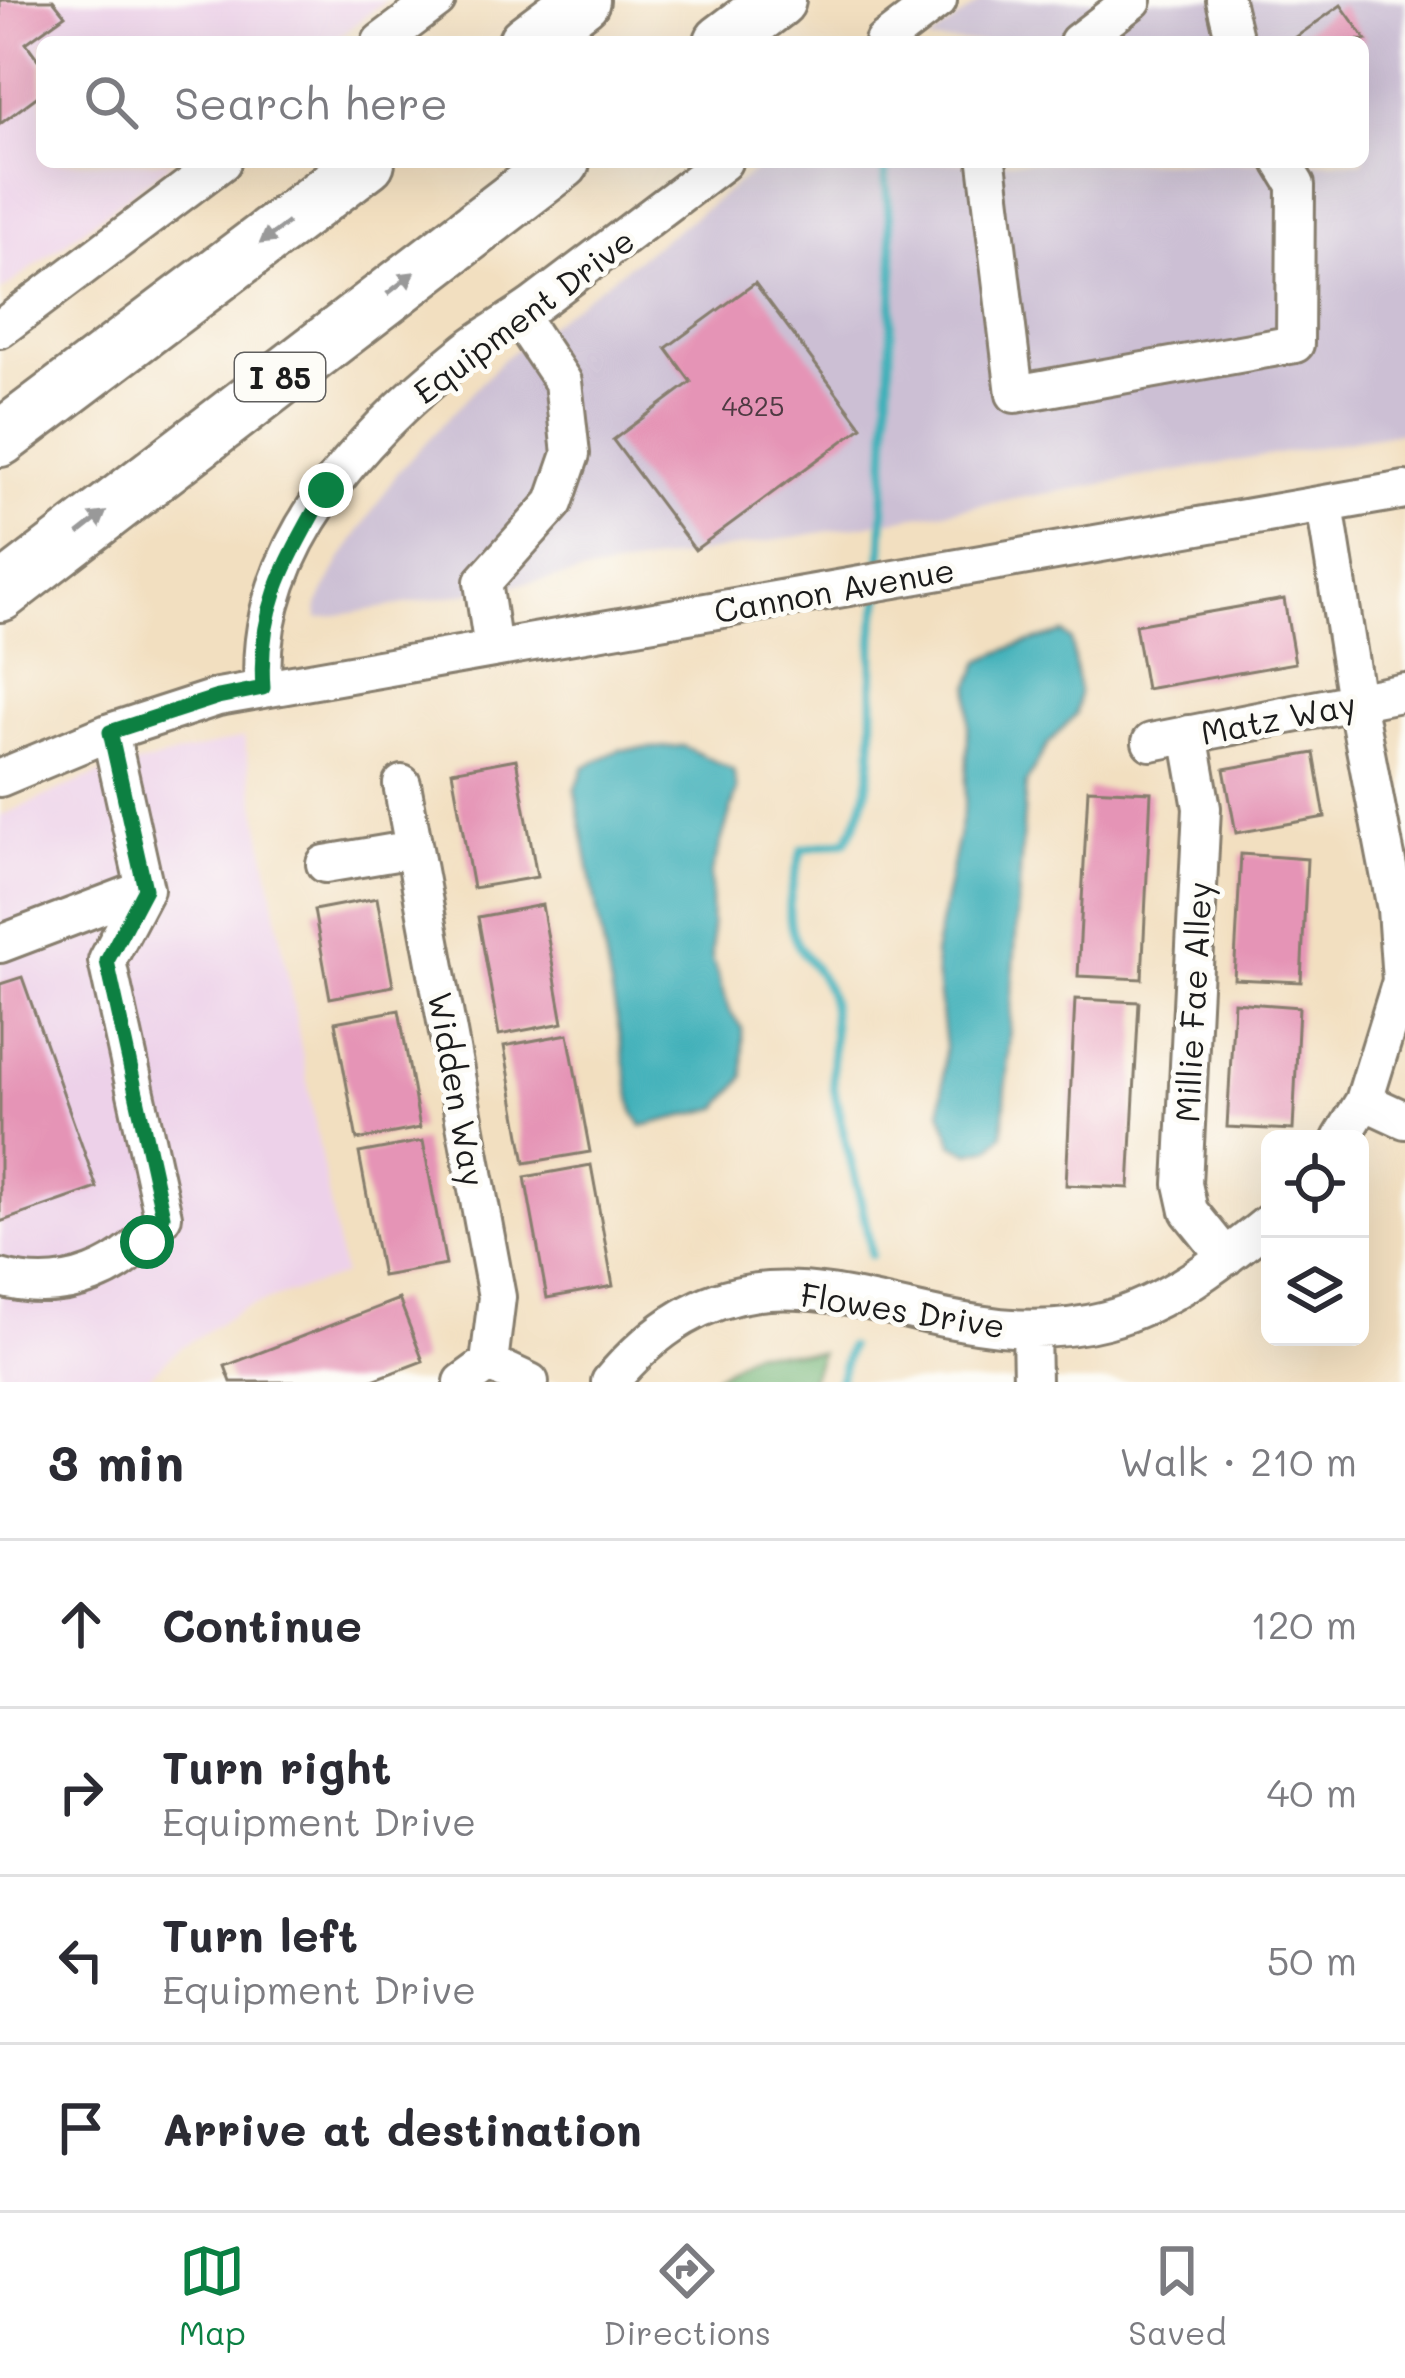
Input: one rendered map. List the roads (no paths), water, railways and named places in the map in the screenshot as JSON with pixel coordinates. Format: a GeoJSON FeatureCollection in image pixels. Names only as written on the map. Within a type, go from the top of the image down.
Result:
{"type":"FeatureCollection","features":[{"type":"Feature","properties":{"kind":"highway"},"geometry":{"type":"LineString","coordinates":[[534,36],[582,0]]}},
{"type":"Feature","properties":{"kind":"highway"},"geometry":{"type":"LineString","coordinates":[[730,36],[778,0]]}},
{"type":"Feature","properties":{"kind":"highway"},"geometry":{"type":"LineString","coordinates":[[0,439],[360,168]]}},
{"type":"Feature","properties":{"kind":"highway","name":"I 85"},"geometry":{"type":"LineString","coordinates":[[0,594],[554,168]]}},
{"type":"Feature","properties":{"kind":"street"},"geometry":{"type":"LineString","coordinates":[[389,36],[437,0]]}},
{"type":"Feature","properties":{"kind":"street"},"geometry":{"type":"LineString","coordinates":[[891,36],[938,0]]}},
{"type":"Feature","properties":{"kind":"street"},"geometry":{"type":"LineString","coordinates":[[1086,36],[1133,0]]}},
{"type":"Feature","properties":{"kind":"street"},"geometry":{"type":"LineString","coordinates":[[1225,0],[1234,36]]}},
{"type":"Feature","properties":{"kind":"street"},"geometry":{"type":"LineString","coordinates":[[0,329],[214,168]]}},
{"type":"Feature","properties":{"kind":"street","name":"Equipment Drive"},"geometry":{"type":"LineString","coordinates":[[263,688],[263,628],[268,607],[279,575],[326,490],[411,398],[470,348],[715,168]]}},
{"type":"Feature","properties":{"kind":"street"},"geometry":{"type":"LineString","coordinates":[[988,168],[1015,394],[1295,344],[1296,185],[1286,168]]}},
{"type":"Feature","properties":{"kind":"street"},"geometry":{"type":"LineString","coordinates":[[493,649],[483,582],[554,503],[571,454],[563,382],[519,316]]}},
{"type":"Feature","properties":{"kind":"street","name":"Cannon Avenue"},"geometry":{"type":"LineString","coordinates":[[263,688],[1405,490]]}},
{"type":"Feature","properties":{"kind":"street"},"geometry":{"type":"LineString","coordinates":[[1324,506],[1396,909],[1401,981],[1364,1101],[1346,1130]]}},
{"type":"Feature","properties":{"kind":"street"},"geometry":{"type":"LineString","coordinates":[[0,778],[110,732],[218,697],[263,688]]}},
{"type":"Feature","properties":{"kind":"street","name":"Matz Way"},"geometry":{"type":"LineString","coordinates":[[1151,742],[1405,692]]}},
{"type":"Feature","properties":{"kind":"street"},"geometry":{"type":"LineString","coordinates":[[0,1277],[25,1285],[82,1281],[147,1242],[163,1216],[107,961],[145,889],[110,732]]}},
{"type":"Feature","properties":{"kind":"street","name":"Millie Fae Alley"},"geometry":{"type":"LineString","coordinates":[[1190,734],[1202,808],[1183,1184],[1190,1210],[1226,1258]]}},
{"type":"Feature","properties":{"kind":"street","name":"Widden Way"},"geometry":{"type":"LineString","coordinates":[[402,784],[497,1297],[476,1372]]}},
{"type":"Feature","properties":{"kind":"street"},"geometry":{"type":"LineString","coordinates":[[326,864],[413,849]]}},
{"type":"Feature","properties":{"kind":"street"},"geometry":{"type":"LineString","coordinates":[[0,944],[145,889]]}},
{"type":"Feature","properties":{"kind":"street"},"geometry":{"type":"LineString","coordinates":[[1364,1101],[1405,1120]]}},
{"type":"Feature","properties":{"kind":"street","name":"Flowes Drive"},"geometry":{"type":"LineString","coordinates":[[610,1382],[678,1320],[718,1300],[763,1290],[814,1289],[971,1325],[1031,1329],[1106,1320],[1158,1299],[1226,1258],[1261,1229]]}},
{"type":"Feature","properties":{"kind":"street"},"geometry":{"type":"LineString","coordinates":[[1031,1329],[1032,1382]]}},
{"type":"Feature","properties":{"kind":"street"},"geometry":{"type":"LineString","coordinates":[[476,1372],[530,1382]]}},
{"type":"Feature","properties":{"kind":"water"},"geometry":{"type":"Polygon","coordinates":[[[1063,633],[1071,640],[1079,692],[1076,714],[1048,744],[1026,783],[1003,1134],[991,1148],[970,1153],[953,1144],[941,1111],[945,1046],[934,954],[965,802],[970,685],[980,661],[1063,633]]]}},
{"type":"Feature","properties":{"kind":"water"},"geometry":{"type":"Polygon","coordinates":[[[683,746],[733,770],[737,790],[711,875],[712,958],[729,1011],[742,1028],[744,1077],[719,1108],[642,1126],[634,1113],[575,791],[584,767],[619,750],[683,746]]]}},
{"type":"Feature","properties":{"kind":"waterway"},"geometry":{"type":"LineString","coordinates":[[881,574],[894,266],[885,168]]}},
{"type":"Feature","properties":{"kind":"waterway"},"geometry":{"type":"LineString","coordinates":[[871,1255],[835,1094],[831,1002],[795,939],[790,905],[802,849],[846,841],[866,791],[873,738],[874,628],[881,591]]}},
{"type":"Feature","properties":{"kind":"waterway"},"geometry":{"type":"LineString","coordinates":[[839,1382],[849,1347]]}}]}
